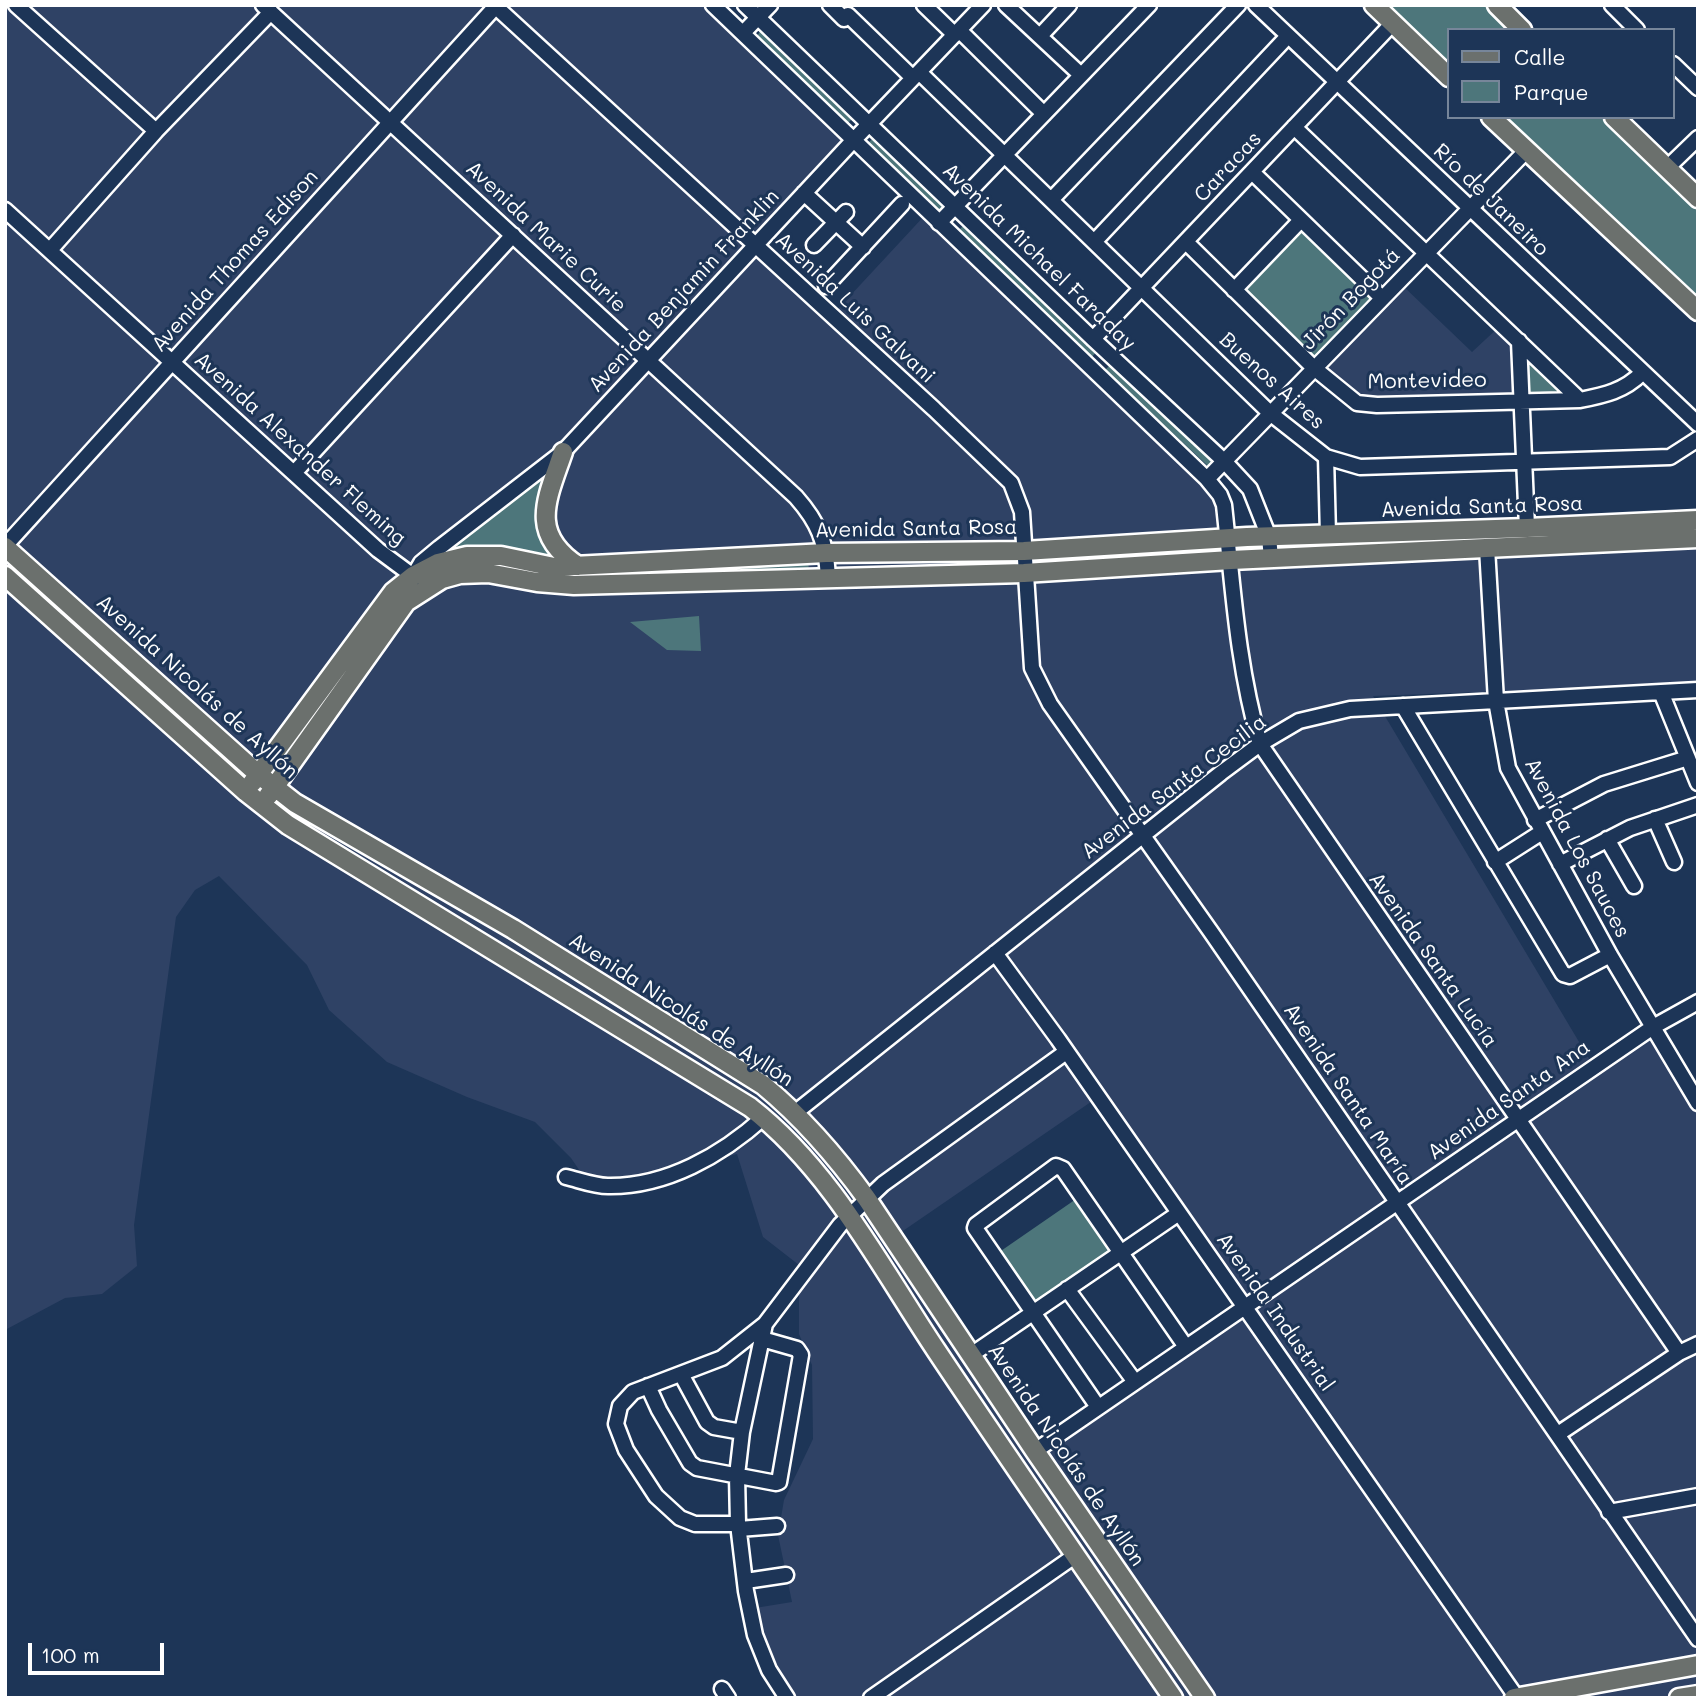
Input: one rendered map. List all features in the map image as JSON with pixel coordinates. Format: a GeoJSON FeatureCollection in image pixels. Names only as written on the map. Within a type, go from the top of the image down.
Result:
{"type":"FeatureCollection","features":[{"type":"Feature","properties":{"kind":"main road"},"geometry":{"type":"LineString","coordinates":[[1374,5],[1448,76]]}},
{"type":"Feature","properties":{"kind":"main road"},"geometry":{"type":"LineString","coordinates":[[1497,5],[1520,28]]}},
{"type":"Feature","properties":{"kind":"main road"},"geometry":{"type":"LineString","coordinates":[[1493,119],[1698,312]]}},
{"type":"Feature","properties":{"kind":"main road"},"geometry":{"type":"LineString","coordinates":[[1616,119],[1698,198]]}},
{"type":"Feature","properties":{"kind":"main road"},"geometry":{"type":"LineString","coordinates":[[563,452],[550,491],[545,522],[549,538],[562,556],[578,566]]}},
{"type":"Feature","properties":{"kind":"main road","name":"Avenida Santa Rosa"},"geometry":{"type":"LineString","coordinates":[[261,805],[418,583],[438,564],[467,556],[501,556],[554,567],[826,553],[1024,551],[1228,538],[1698,520]]}},
{"type":"Feature","properties":{"kind":"main road","name":"Avenida Santa Rosa"},"geometry":{"type":"LineString","coordinates":[[246,792],[393,592],[418,583],[460,574],[488,573],[537,582],[574,584],[1024,573],[1231,560],[1698,538]]}},
{"type":"Feature","properties":{"kind":"main road","name":"Avenida Nicolás de Ayllón"},"geometry":{"type":"LineString","coordinates":[[5,547],[274,788],[295,803],[513,929],[763,1085],[796,1112],[867,1199],[1035,1451],[1205,1698]]}},
{"type":"Feature","properties":{"kind":"main road","name":"Avenida Nicolás de Ayllón"},"geometry":{"type":"LineString","coordinates":[[5,576],[246,792],[288,825],[764,1117],[809,1163],[849,1216],[954,1377],[1173,1698]]}},
{"type":"Feature","properties":{"kind":"main road"},"geometry":{"type":"LineString","coordinates":[[1516,1698],[1698,1665]]}},
{"type":"Feature","properties":{"kind":"main road"},"geometry":{"type":"LineString","coordinates":[[1679,1698],[1698,1695]]}},
{"type":"Feature","properties":{"kind":"street"},"geometry":{"type":"LineString","coordinates":[[16,5],[156,131]]}},
{"type":"Feature","properties":{"kind":"street","name":"Avenida Michael Faraday"},"geometry":{"type":"LineString","coordinates":[[713,5],[1207,479],[1220,495],[1224,505],[1231,560]]}},
{"type":"Feature","properties":{"kind":"street","name":"Avenida Michael Faraday"},"geometry":{"type":"LineString","coordinates":[[744,5],[1224,461],[1250,489],[1269,537],[1271,558]]}},
{"type":"Feature","properties":{"kind":"street"},"geometry":{"type":"LineString","coordinates":[[743,33],[770,5]]}},
{"type":"Feature","properties":{"kind":"street","name":"Buenos Aires"},"geometry":{"type":"LineString","coordinates":[[830,5],[844,19],[848,15],[1005,154],[1270,413],[1326,457],[1360,467],[1670,457],[1698,439]]}},
{"type":"Feature","properties":{"kind":"street"},"geometry":{"type":"LineString","coordinates":[[924,5],[957,32],[1044,114]]}},
{"type":"Feature","properties":{"kind":"street","name":"Avenida Benjamin Franklin"},"geometry":{"type":"LineString","coordinates":[[418,583],[421,563],[563,452],[854,139],[983,5]]}},
{"type":"Feature","properties":{"kind":"street"},"geometry":{"type":"LineString","coordinates":[[1006,5],[1081,75]]}},
{"type":"Feature","properties":{"kind":"street"},"geometry":{"type":"LineString","coordinates":[[1040,36],[1069,5]]}},
{"type":"Feature","properties":{"kind":"street"},"geometry":{"type":"LineString","coordinates":[[939,223],[1149,5]]}},
{"type":"Feature","properties":{"kind":"street"},"geometry":{"type":"LineString","coordinates":[[1052,199],[1238,5]]}},
{"type":"Feature","properties":{"kind":"street","name":"Río de Janeiro"},"geometry":{"type":"LineString","coordinates":[[1256,5],[1698,424]]}},
{"type":"Feature","properties":{"kind":"street"},"geometry":{"type":"LineString","coordinates":[[1612,5],[1635,28]]}},
{"type":"Feature","properties":{"kind":"street","name":"Avenida Thomas Edison"},"geometry":{"type":"LineString","coordinates":[[5,547],[496,6]]}},
{"type":"Feature","properties":{"kind":"street","name":"Avenida Luis Galvani"},"geometry":{"type":"LineString","coordinates":[[496,6],[1011,483],[1022,512],[1024,551]]}},
{"type":"Feature","properties":{"kind":"street"},"geometry":{"type":"LineString","coordinates":[[50,250],[267,9]]}},
{"type":"Feature","properties":{"kind":"street","name":"Avenida Marie Curie"},"geometry":{"type":"LineString","coordinates":[[267,9],[650,361],[813,515],[826,553],[828,577]]}},
{"type":"Feature","properties":{"kind":"street","name":"Caracas"},"geometry":{"type":"LineString","coordinates":[[1093,339],[1393,23]]}},
{"type":"Feature","properties":{"kind":"street"},"geometry":{"type":"LineString","coordinates":[[1094,241],[1288,36]]}},
{"type":"Feature","properties":{"kind":"street"},"geometry":{"type":"LineString","coordinates":[[1675,66],[1698,88]]}},
{"type":"Feature","properties":{"kind":"street"},"geometry":{"type":"LineString","coordinates":[[1294,127],[1580,400]]}},
{"type":"Feature","properties":{"kind":"street"},"geometry":{"type":"LineString","coordinates":[[1667,168],[1698,138]]}},
{"type":"Feature","properties":{"kind":"street","name":"Jirón Bogotá"},"geometry":{"type":"LineString","coordinates":[[1207,479],[1526,151]]}},
{"type":"Feature","properties":{"kind":"street"},"geometry":{"type":"LineString","coordinates":[[1252,172],[1382,298]]}},
{"type":"Feature","properties":{"kind":"street"},"geometry":{"type":"LineString","coordinates":[[804,193],[841,217],[863,247]]}},
{"type":"Feature","properties":{"kind":"street"},"geometry":{"type":"LineString","coordinates":[[827,286],[902,204]]}},
{"type":"Feature","properties":{"kind":"street","name":"Avenida Alexander Fleming"},"geometry":{"type":"LineString","coordinates":[[5,210],[378,550],[418,583]]}},
{"type":"Feature","properties":{"kind":"street"},"geometry":{"type":"LineString","coordinates":[[814,245],[841,217]]}},
{"type":"Feature","properties":{"kind":"street"},"geometry":{"type":"LineString","coordinates":[[1234,290],[1301,220]]}},
{"type":"Feature","properties":{"kind":"street"},"geometry":{"type":"LineString","coordinates":[[294,472],[513,235]]}},
{"type":"Feature","properties":{"kind":"street","name":"Montevideo"},"geometry":{"type":"LineString","coordinates":[[1186,242],[1314,368],[1357,403],[1377,405],[1580,400],[1611,394],[1632,383],[1642,373]]}},
{"type":"Feature","properties":{"kind":"street"},"geometry":{"type":"LineString","coordinates":[[1519,341],[1527,528]]}},
{"type":"Feature","properties":{"kind":"street"},"geometry":{"type":"LineString","coordinates":[[1094,370],[1109,354]]}},
{"type":"Feature","properties":{"kind":"street"},"geometry":{"type":"LineString","coordinates":[[1326,457],[1328,535]]}},
{"type":"Feature","properties":{"kind":"street","name":"Avenida Los Sauces"},"geometry":{"type":"LineString","coordinates":[[1487,548],[1496,701],[1508,768],[1610,955],[1698,1103]]}},
{"type":"Feature","properties":{"kind":"street","name":"Avenida Santa María"},"geometry":{"type":"LineString","coordinates":[[1024,551],[1032,668],[1051,704],[1698,1639]]}},
{"type":"Feature","properties":{"kind":"street","name":"Avenida Santa Lucía"},"geometry":{"type":"LineString","coordinates":[[1231,560],[1234,617],[1247,699],[1260,744],[1679,1353]]}},
{"type":"Feature","properties":{"kind":"street","name":"Avenida Santa Cecilia"},"geometry":{"type":"LineString","coordinates":[[796,1112],[1260,744],[1299,721],[1350,709],[1698,690]]}},
{"type":"Feature","properties":{"kind":"street"},"geometry":{"type":"LineString","coordinates":[[1661,692],[1698,783]]}},
{"type":"Feature","properties":{"kind":"street"},"geometry":{"type":"LineString","coordinates":[[1404,706],[1563,974],[1570,976],[1610,955]]}},
{"type":"Feature","properties":{"kind":"street"},"geometry":{"type":"LineString","coordinates":[[1495,862],[1539,826],[1604,784],[1688,758]]}},
{"type":"Feature","properties":{"kind":"street"},"geometry":{"type":"LineString","coordinates":[[1560,864],[1607,839],[1698,805]]}},
{"type":"Feature","properties":{"kind":"street"},"geometry":{"type":"LineString","coordinates":[[1655,819],[1674,862]]}},
{"type":"Feature","properties":{"kind":"street"},"geometry":{"type":"LineString","coordinates":[[1607,839],[1634,886]]}},
{"type":"Feature","properties":{"kind":"street","name":"Avenida Industrial"},"geometry":{"type":"LineString","coordinates":[[995,953],[1246,1306],[1516,1698]]}},
{"type":"Feature","properties":{"kind":"street","name":"Avenida Santa Ana"},"geometry":{"type":"LineString","coordinates":[[1035,1451],[1653,1027],[1698,1002]]}},
{"type":"Feature","properties":{"kind":"street"},"geometry":{"type":"LineString","coordinates":[[777,1526],[695,1524],[680,1518],[656,1496],[626,1450],[616,1424],[620,1406],[633,1392],[722,1358],[765,1324],[827,1240],[883,1184],[1066,1052]]}},
{"type":"Feature","properties":{"kind":"street"},"geometry":{"type":"LineString","coordinates":[[566,1177],[605,1187],[667,1177],[720,1151],[764,1117]]}},
{"type":"Feature","properties":{"kind":"street"},"geometry":{"type":"LineString","coordinates":[[1098,1407],[976,1231],[976,1225],[1056,1166],[1063,1169],[1186,1347]]}},
{"type":"Feature","properties":{"kind":"street"},"geometry":{"type":"LineString","coordinates":[[971,1355],[1180,1213]]}},
{"type":"Feature","properties":{"kind":"street"},"geometry":{"type":"LineString","coordinates":[[1067,1289],[1135,1382]]}},
{"type":"Feature","properties":{"kind":"street"},"geometry":{"type":"LineString","coordinates":[[765,1324],[742,1432],[737,1475],[738,1526],[755,1635],[769,1670],[787,1698]]}},
{"type":"Feature","properties":{"kind":"street"},"geometry":{"type":"LineString","coordinates":[[648,1386],[690,1462],[697,1468],[779,1482],[802,1355],[797,1349],[761,1339]]}},
{"type":"Feature","properties":{"kind":"street"},"geometry":{"type":"LineString","coordinates":[[1558,1434],[1679,1353],[1698,1344]]}},
{"type":"Feature","properties":{"kind":"street"},"geometry":{"type":"LineString","coordinates":[[681,1374],[708,1422],[714,1427],[742,1432]]}},
{"type":"Feature","properties":{"kind":"street"},"geometry":{"type":"LineString","coordinates":[[1609,1512],[1698,1496]]}},
{"type":"Feature","properties":{"kind":"street"},"geometry":{"type":"LineString","coordinates":[[871,1698],[1076,1555]]}},
{"type":"Feature","properties":{"kind":"street"},"geometry":{"type":"LineString","coordinates":[[746,1581],[786,1575]]}},
{"type":"Feature","properties":{"kind":"shaded area"},"geometry":{"type":"Polygon","coordinates":[[[5,5],[707,5],[845,136],[755,233],[836,311],[926,214],[1214,495],[1236,564],[1698,542],[1698,684],[1373,696],[1591,1062],[1650,1034],[1698,1112],[1698,1698],[790,1698],[758,1634],[755,1608],[792,1602],[778,1535],[784,1500],[813,1439],[812,1365],[799,1334],[799,1265],[763,1237],[737,1154],[655,1175],[607,1182],[584,1177],[571,1158],[535,1122],[467,1097],[387,1062],[329,1010],[307,965],[219,876],[195,890],[176,917],[134,1225],[137,1266],[102,1294],[65,1298],[5,1330],[5,5]],[[1101,1095],[897,1235],[1046,1451],[1252,1308],[1101,1095]]]}},
{"type":"Feature","properties":{"kind":"shaded area"},"geometry":{"type":"Polygon","coordinates":[[[1402,285],[1472,352],[1500,326],[1514,340],[1516,395],[1377,400],[1360,397],[1323,367],[1402,285]]]}},
{"type":"Feature","properties":{"kind":"green space"},"geometry":{"type":"Polygon","coordinates":[[[1380,5],[1484,5],[1507,28],[1448,28],[1448,70],[1380,5]]]}},
{"type":"Feature","properties":{"kind":"green space"},"geometry":{"type":"Polygon","coordinates":[[[762,28],[854,117],[846,125],[756,38],[762,28]]]}},
{"type":"Feature","properties":{"kind":"green space"},"geometry":{"type":"Polygon","coordinates":[[[1499,119],[1602,119],[1698,211],[1698,309],[1499,119]]]}},
{"type":"Feature","properties":{"kind":"green space"},"geometry":{"type":"Polygon","coordinates":[[[874,137],[945,207],[939,214],[867,144],[874,137]]]}},
{"type":"Feature","properties":{"kind":"green space"},"geometry":{"type":"Polygon","coordinates":[[[966,223],[1098,350],[1091,358],[959,230],[966,223]]]}},
{"type":"Feature","properties":{"kind":"green space"},"geometry":{"type":"Polygon","coordinates":[[[1300,229],[1372,300],[1313,361],[1241,291],[1300,229]]]}},
{"type":"Feature","properties":{"kind":"green space"},"geometry":{"type":"Polygon","coordinates":[[[1523,347],[1575,395],[1525,396],[1523,347]]]}},
{"type":"Feature","properties":{"kind":"green space"},"geometry":{"type":"Polygon","coordinates":[[[1112,363],[1215,459],[1208,466],[1105,370],[1112,363]]]}},
{"type":"Feature","properties":{"kind":"green space"},"geometry":{"type":"Polygon","coordinates":[[[553,472],[541,520],[574,565],[500,553],[428,565],[444,549],[553,472]]]}},
{"type":"Feature","properties":{"kind":"green space"},"geometry":{"type":"Polygon","coordinates":[[[1488,536],[1488,542],[1277,552],[1277,546],[1488,536]]]}},
{"type":"Feature","properties":{"kind":"green space"},"geometry":{"type":"Polygon","coordinates":[[[1223,543],[1224,554],[1109,560],[1109,549],[1223,543]]]}},
{"type":"Feature","properties":{"kind":"green space"},"geometry":{"type":"Polygon","coordinates":[[[808,561],[809,570],[561,582],[461,569],[464,562],[808,561]]]}},
{"type":"Feature","properties":{"kind":"green space"},"geometry":{"type":"Polygon","coordinates":[[[699,616],[701,651],[667,650],[630,622],[699,616]]]}},
{"type":"Feature","properties":{"kind":"green space"},"geometry":{"type":"Polygon","coordinates":[[[1079,1197],[1117,1253],[1033,1311],[995,1255],[1079,1197]]]}}]}
